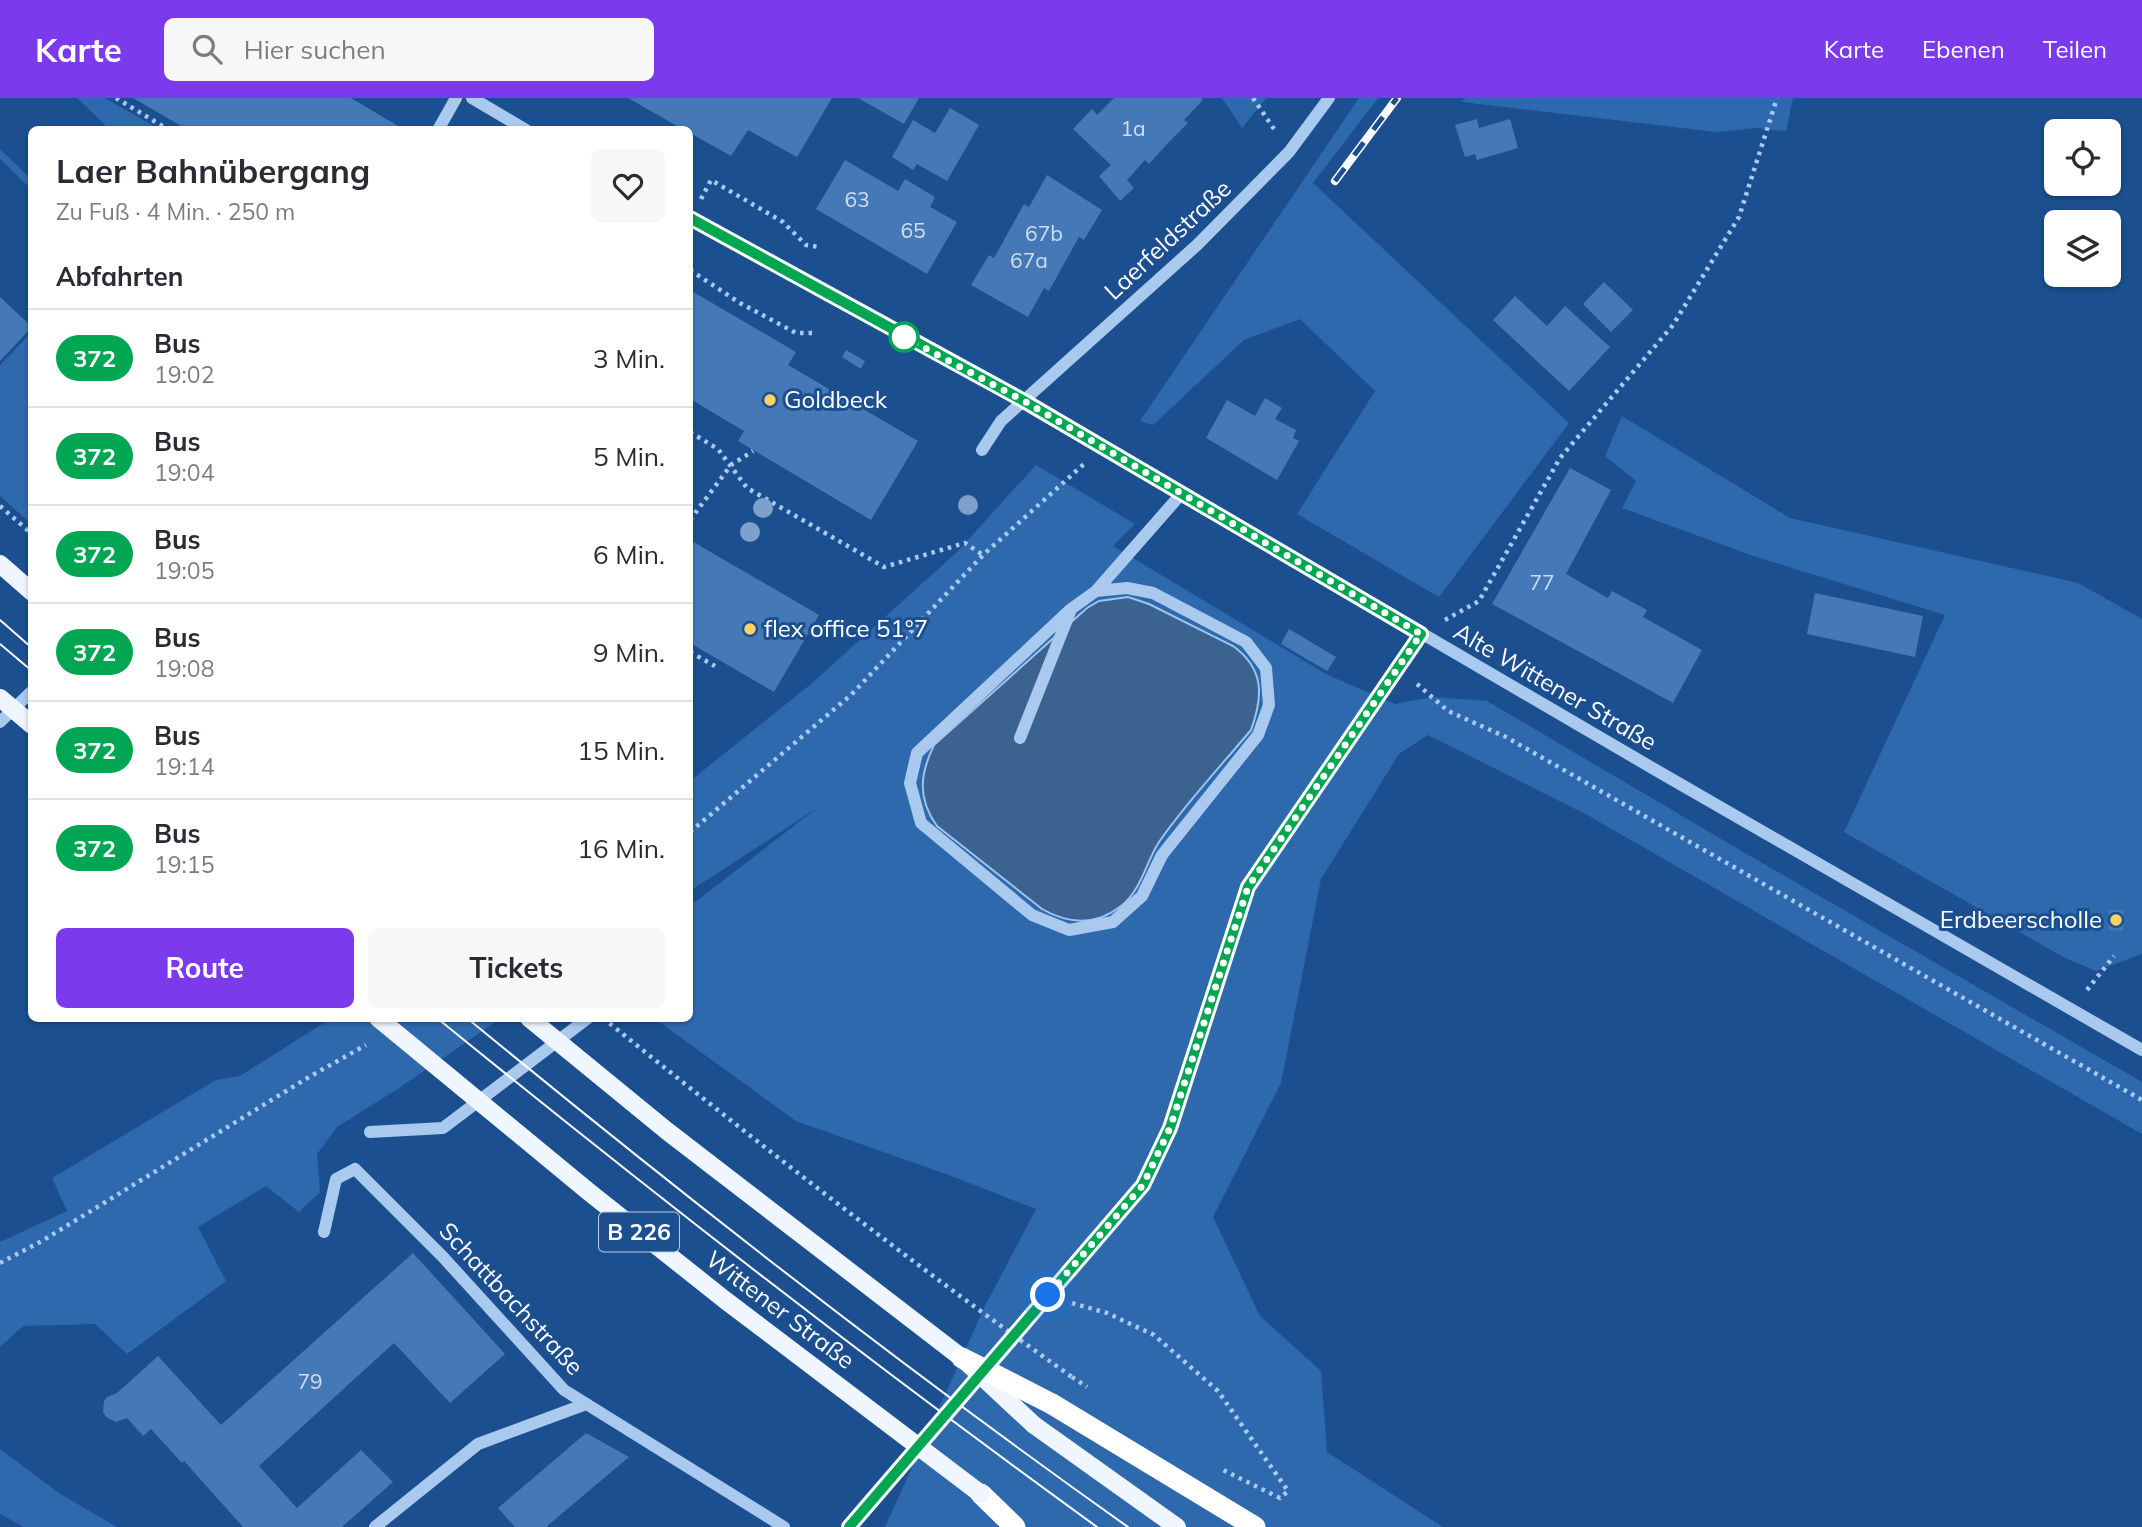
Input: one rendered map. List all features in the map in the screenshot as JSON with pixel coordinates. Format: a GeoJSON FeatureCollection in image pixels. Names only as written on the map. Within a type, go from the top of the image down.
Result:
{"type":"FeatureCollection","features":[{"type":"Feature","properties":{"kind":"highway"},"geometry":{"type":"LineString","coordinates":[[962,1357],[1052,1404],[1255,1527]]}},
{"type":"Feature","properties":{"kind":"highway"},"geometry":{"type":"LineString","coordinates":[[981,1494],[1015,1527]]}},
{"type":"Feature","properties":{"kind":"main road"},"geometry":{"type":"LineString","coordinates":[[3,567],[28,589]]}},
{"type":"Feature","properties":{"kind":"main road"},"geometry":{"type":"LineString","coordinates":[[0,698],[28,722]]}},
{"type":"Feature","properties":{"kind":"main road","name":"Wittener Straße"},"geometry":{"type":"LineString","coordinates":[[383,1022],[725,1300],[981,1494],[1029,1527]]}},
{"type":"Feature","properties":{"kind":"main road"},"geometry":{"type":"LineString","coordinates":[[534,1022],[688,1148],[962,1357],[1034,1425],[1177,1527]]}},
{"type":"Feature","properties":{"kind":"street"},"geometry":{"type":"LineString","coordinates":[[440,126],[456,98]]}},
{"type":"Feature","properties":{"kind":"street"},"geometry":{"type":"LineString","coordinates":[[472,98],[520,126]]}},
{"type":"Feature","properties":{"kind":"street","name":"Laerfeldstraße"},"geometry":{"type":"LineString","coordinates":[[982,450],[1002,421],[1197,245],[1289,152],[1329,98]]}},
{"type":"Feature","properties":{"kind":"street","name":"Alte Wittener Straße"},"geometry":{"type":"LineString","coordinates":[[693,220],[1024,401],[1421,634],[2142,1050]]}},
{"type":"Feature","properties":{"kind":"street"},"geometry":{"type":"LineString","coordinates":[[1096,591],[1127,588],[1153,593],[1246,642],[1266,668],[1269,705],[1258,735],[1162,855],[1142,896],[1113,922],[1069,930],[1032,915],[921,823],[910,783],[917,752],[1071,609],[1096,591],[1182,493]]}},
{"type":"Feature","properties":{"kind":"street"},"geometry":{"type":"LineString","coordinates":[[1020,738],[1071,609]]}},
{"type":"Feature","properties":{"kind":"street"},"geometry":{"type":"LineString","coordinates":[[849,1527],[1143,1185],[1170,1128],[1248,887],[1421,634]]}},
{"type":"Feature","properties":{"kind":"street"},"geometry":{"type":"LineString","coordinates":[[0,722],[28,695]]}},
{"type":"Feature","properties":{"kind":"street"},"geometry":{"type":"LineString","coordinates":[[370,1132],[443,1128],[583,1022]]}},
{"type":"Feature","properties":{"kind":"street","name":"Schattbachstraße"},"geometry":{"type":"LineString","coordinates":[[324,1232],[335,1179],[355,1169],[443,1257],[564,1390],[784,1527]]}},
{"type":"Feature","properties":{"kind":"street"},"geometry":{"type":"LineString","coordinates":[[375,1527],[478,1444],[586,1404]]}},
{"type":"Feature","properties":{"kind":"path"},"geometry":{"type":"LineString","coordinates":[[116,98],[162,126]]}},
{"type":"Feature","properties":{"kind":"path"},"geometry":{"type":"LineString","coordinates":[[1253,98],[1289,152]]}},
{"type":"Feature","properties":{"kind":"path"},"geometry":{"type":"LineString","coordinates":[[1421,634],[1479,601],[1560,458],[1673,325],[1739,217],[1777,98]]}},
{"type":"Feature","properties":{"kind":"path"},"geometry":{"type":"LineString","coordinates":[[693,213],[711,180],[783,222],[806,245],[819,247]]}},
{"type":"Feature","properties":{"kind":"path"},"geometry":{"type":"LineString","coordinates":[[693,272],[740,303],[796,333],[814,333]]}},
{"type":"Feature","properties":{"kind":"path"},"geometry":{"type":"LineString","coordinates":[[693,434],[718,449],[747,488],[884,567],[965,544],[983,555]]}},
{"type":"Feature","properties":{"kind":"path"},"geometry":{"type":"LineString","coordinates":[[693,828],[850,695],[983,555],[1102,447]]}},
{"type":"Feature","properties":{"kind":"path"},"geometry":{"type":"LineString","coordinates":[[693,516],[731,465],[753,451]]}},
{"type":"Feature","properties":{"kind":"path"},"geometry":{"type":"LineString","coordinates":[[0,506],[28,530]]}},
{"type":"Feature","properties":{"kind":"path"},"geometry":{"type":"LineString","coordinates":[[693,654],[715,666]]}},
{"type":"Feature","properties":{"kind":"path"},"geometry":{"type":"LineString","coordinates":[[1399,667],[1448,711],[1506,737],[2142,1100]]}},
{"type":"Feature","properties":{"kind":"path"},"geometry":{"type":"LineString","coordinates":[[2072,1010],[2114,956]]}},
{"type":"Feature","properties":{"kind":"path"},"geometry":{"type":"LineString","coordinates":[[608,1022],[759,1144],[993,1321],[1092,1391]]}},
{"type":"Feature","properties":{"kind":"path"},"geometry":{"type":"LineString","coordinates":[[0,1263],[42,1241],[367,1044]]}},
{"type":"Feature","properties":{"kind":"path"},"geometry":{"type":"LineString","coordinates":[[1048,1295],[1107,1313],[1154,1335],[1218,1391],[1287,1491],[1280,1498],[1218,1467]]}},
{"type":"Feature","properties":{"kind":"shaded area"},"geometry":{"type":"Polygon","coordinates":[[[77,98],[105,98],[154,126],[106,126],[77,98]]]}},
{"type":"Feature","properties":{"kind":"shaded area"},"geometry":{"type":"Polygon","coordinates":[[[1222,98],[1266,98],[1242,128],[1222,98]]]}},
{"type":"Feature","properties":{"kind":"shaded area"},"geometry":{"type":"Polygon","coordinates":[[[1359,98],[1378,98],[1313,183],[1569,423],[1439,597],[1297,514],[1375,391],[1300,319],[1244,340],[1153,425],[1140,421],[1359,98]]]}},
{"type":"Feature","properties":{"kind":"shaded area"},"geometry":{"type":"Polygon","coordinates":[[[1465,98],[1793,98],[1786,131],[1757,128],[1716,132],[1462,102],[1465,98]]]}},
{"type":"Feature","properties":{"kind":"shaded area"},"geometry":{"type":"Polygon","coordinates":[[[0,149],[28,176],[28,186],[0,159],[0,149]]]}},
{"type":"Feature","properties":{"kind":"shaded area"},"geometry":{"type":"Polygon","coordinates":[[[28,336],[28,521],[0,496],[0,365],[28,336]]]}},
{"type":"Feature","properties":{"kind":"shaded area"},"geometry":{"type":"Polygon","coordinates":[[[1622,416],[1790,518],[2078,583],[2142,619],[2142,954],[2096,971],[2065,958],[1844,832],[1945,615],[1753,556],[1622,508],[1636,481],[1605,456],[1622,416]]]}},
{"type":"Feature","properties":{"kind":"shaded area"},"geometry":{"type":"Polygon","coordinates":[[[1036,465],[1135,524],[1113,546],[1326,674],[1395,704],[1433,697],[1487,701],[2142,1082],[2142,1134],[1589,816],[1428,735],[1399,754],[1321,879],[1281,1083],[1213,1217],[1260,1316],[1321,1371],[1327,1452],[1443,1527],[885,1527],[985,1306],[1036,1209],[796,1121],[659,1022],[693,1022],[693,904],[817,808],[693,889],[693,779],[811,684],[957,552],[1036,465]]]}},
{"type":"Feature","properties":{"kind":"shaded area"},"geometry":{"type":"Polygon","coordinates":[[[1128,597],[1149,604],[1233,646],[1251,664],[1256,674],[1258,706],[1251,730],[1169,828],[1154,850],[1128,900],[1102,917],[1072,920],[1042,909],[937,826],[926,806],[924,776],[934,745],[1087,608],[1099,601],[1128,597]]]}},
{"type":"Feature","properties":{"kind":"shaded area"},"geometry":{"type":"Polygon","coordinates":[[[325,1022],[496,1022],[337,1127],[317,1154],[320,1192],[299,1212],[266,1186],[198,1227],[226,1281],[127,1354],[95,1324],[23,1326],[0,1347],[0,1242],[67,1211],[52,1178],[216,1080],[240,1076],[325,1022]]]}},
{"type":"Feature","properties":{"kind":"shaded area"},"geometry":{"type":"Polygon","coordinates":[[[0,1449],[59,1493],[117,1527],[24,1527],[0,1514],[0,1449]]]}},
{"type":"Feature","properties":{"kind":"building"},"geometry":{"type":"Polygon","coordinates":[[[133,98],[351,98],[398,126],[181,126],[133,98]]]}},
{"type":"Feature","properties":{"kind":"building"},"geometry":{"type":"Polygon","coordinates":[[[628,98],[832,98],[797,157],[748,130],[731,156],[693,135],[693,126],[677,126],[628,98]]]}},
{"type":"Feature","properties":{"kind":"building"},"geometry":{"type":"Polygon","coordinates":[[[858,98],[919,98],[904,124],[858,98]]]}},
{"type":"Feature","properties":{"kind":"building"},"geometry":{"type":"Polygon","coordinates":[[[1114,98],[1203,100],[1184,120],[1188,123],[1149,164],[1145,160],[1127,180],[1134,188],[1120,201],[1099,176],[1111,165],[1073,129],[1092,109],[1097,115],[1114,98]]]}},
{"type":"Feature","properties":{"kind":"building"},"geometry":{"type":"Polygon","coordinates":[[[950,108],[979,125],[947,181],[917,164],[913,170],[892,157],[913,120],[935,133],[950,108]]]}},
{"type":"Feature","properties":{"kind":"building"},"geometry":{"type":"Polygon","coordinates":[[[1477,119],[1479,128],[1510,119],[1518,148],[1477,160],[1475,154],[1465,157],[1455,125],[1477,119]]]}},
{"type":"Feature","properties":{"kind":"building"},"geometry":{"type":"Polygon","coordinates":[[[845,160],[898,191],[905,179],[935,197],[930,207],[957,222],[927,274],[816,209],[845,160]]]}},
{"type":"Feature","properties":{"kind":"building"},"geometry":{"type":"Polygon","coordinates":[[[1047,175],[1102,210],[1084,240],[1079,237],[1049,291],[1044,288],[1028,317],[971,285],[989,255],[994,258],[1024,204],[1029,207],[1047,175]]]}},
{"type":"Feature","properties":{"kind":"building"},"geometry":{"type":"Polygon","coordinates":[[[1604,282],[1633,310],[1611,332],[1583,304],[1604,282]]]}},
{"type":"Feature","properties":{"kind":"building"},"geometry":{"type":"Polygon","coordinates":[[[693,292],[796,352],[788,365],[918,441],[871,520],[738,441],[744,431],[693,401],[693,292]]]}},
{"type":"Feature","properties":{"kind":"building"},"geometry":{"type":"Polygon","coordinates":[[[1515,296],[1547,326],[1565,306],[1610,347],[1569,391],[1493,320],[1515,296]]]}},
{"type":"Feature","properties":{"kind":"building"},"geometry":{"type":"Polygon","coordinates":[[[0,297],[28,323],[28,331],[0,361],[0,297]]]}},
{"type":"Feature","properties":{"kind":"building"},"geometry":{"type":"Polygon","coordinates":[[[846,350],[865,361],[861,369],[842,357],[846,350]]]}},
{"type":"Feature","properties":{"kind":"building"},"geometry":{"type":"Polygon","coordinates":[[[1265,398],[1282,408],[1275,419],[1296,430],[1293,438],[1299,441],[1277,480],[1206,438],[1227,400],[1255,416],[1265,398]]]}},
{"type":"Feature","properties":{"kind":"building"},"geometry":{"type":"Polygon","coordinates":[[[1570,468],[1611,490],[1566,574],[1608,598],[1612,591],[1647,610],[1643,617],[1702,650],[1673,703],[1492,604],[1570,468]]]}},
{"type":"Feature","properties":{"kind":"building","name":"flex office 51°7"},"geometry":{"type":"Polygon","coordinates":[[[693,542],[819,615],[774,692],[693,645],[693,542]]]}},
{"type":"Feature","properties":{"kind":"building"},"geometry":{"type":"Polygon","coordinates":[[[1815,593],[1923,616],[1915,657],[1807,634],[1815,593]]]}},
{"type":"Feature","properties":{"kind":"building"},"geometry":{"type":"Polygon","coordinates":[[[1289,629],[1336,657],[1327,671],[1281,644],[1289,629]]]}},
{"type":"Feature","properties":{"kind":"building","name":"Erdbeerscholle"},"geometry":{"type":"Polygon","coordinates":[[[2109,910],[2124,910],[2123,931],[2109,930],[2109,910]]]}},
{"type":"Feature","properties":{"kind":"building"},"geometry":{"type":"Polygon","coordinates":[[[413,1253],[505,1354],[450,1403],[394,1343],[259,1466],[297,1508],[361,1450],[393,1482],[342,1527],[243,1527],[184,1461],[182,1463],[151,1429],[143,1436],[127,1418],[116,1422],[106,1417],[103,1412],[107,1397],[117,1393],[158,1356],[221,1425],[413,1253]]]}},
{"type":"Feature","properties":{"kind":"building"},"geometry":{"type":"Polygon","coordinates":[[[586,1433],[629,1457],[546,1527],[515,1527],[498,1508],[586,1433]]]}},
{"type":"Feature","properties":{"kind":"tram line"},"geometry":{"type":"LineString","coordinates":[[0,620],[28,644]]}},
{"type":"Feature","properties":{"kind":"tram line"},"geometry":{"type":"LineString","coordinates":[[0,644],[28,668]]}},
{"type":"Feature","properties":{"kind":"tram line"},"geometry":{"type":"LineString","coordinates":[[442,1022],[764,1277],[1097,1527]]}},
{"type":"Feature","properties":{"kind":"tram line"},"geometry":{"type":"LineString","coordinates":[[472,1022],[793,1279],[1128,1527]]}},
{"type":"Feature","properties":{"kind":"railway"},"geometry":{"type":"LineString","coordinates":[[1335,181],[1397,98]]}},
{"type":"Feature","properties":{"kind":"bus line","name":"372"},"geometry":{"type":"LineString","coordinates":[[693,220],[1024,401],[1421,634],[1248,887],[1170,1128],[1143,1185],[849,1527]]}},
{"type":"Feature","properties":{"kind":"place","name":"Goldbeck"},"geometry":{"type":"Point","coordinates":[770,400]}},
{"type":"Feature","properties":{"kind":"place","name":"flex office 51°7"},"geometry":{"type":"Point","coordinates":[750,629]}},
{"type":"Feature","properties":{"kind":"place","name":"Erdbeerscholle"},"geometry":{"type":"Point","coordinates":[2116,920]}},
{"type":"Feature","properties":{"kind":"route"},"geometry":{"type":"LineString","coordinates":[[904,337],[1024,401],[1421,634],[1248,887],[1170,1128],[1143,1185],[1048,1295]]}}]}
